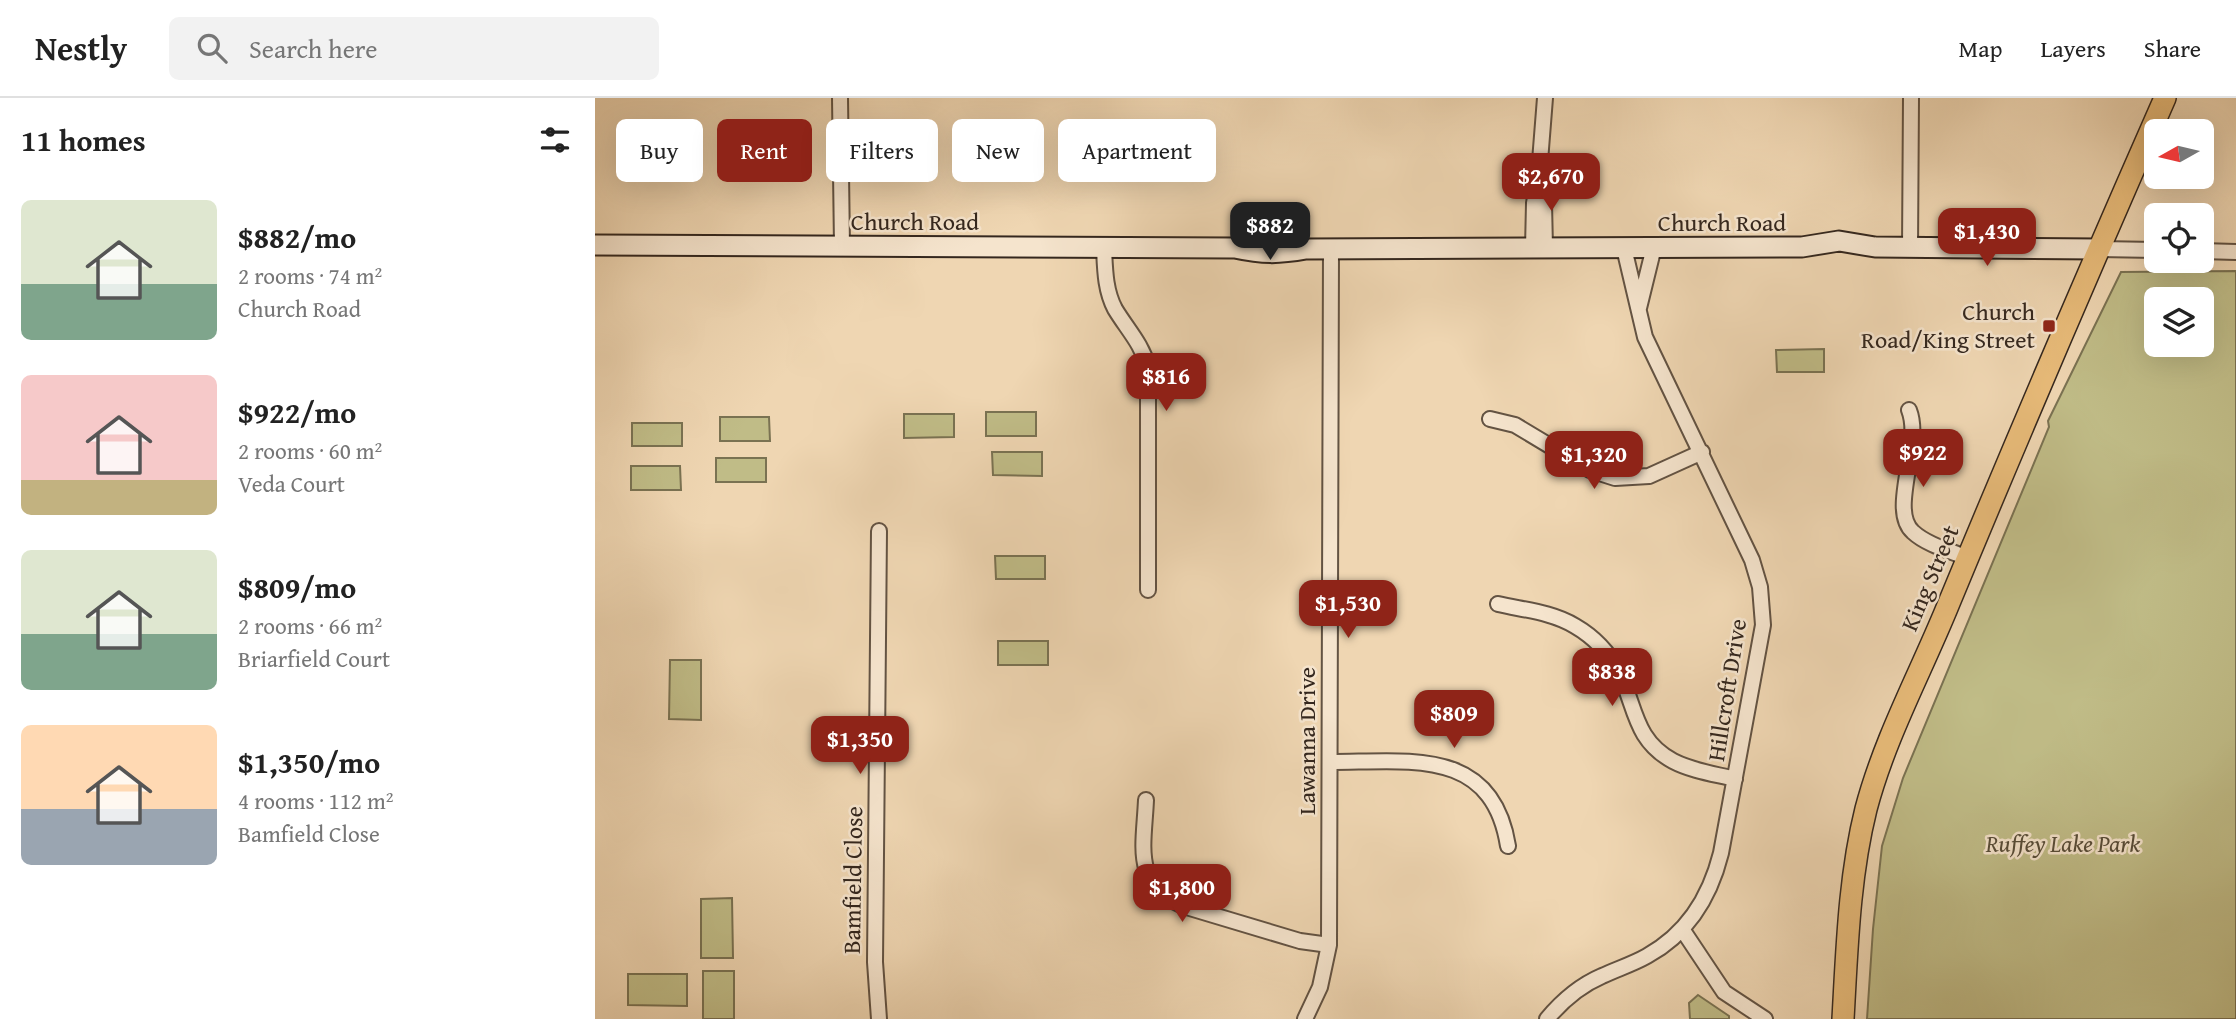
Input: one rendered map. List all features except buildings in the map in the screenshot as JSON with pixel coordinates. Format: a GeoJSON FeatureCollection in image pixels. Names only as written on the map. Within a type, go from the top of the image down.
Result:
{"type":"FeatureCollection","features":[{"type":"Feature","properties":{"kind":"main road","name":"King Street"},"geometry":{"type":"LineString","coordinates":[[1843,1019],[1852,890],[1866,810],[1896,723],[2165,98]]}},
{"type":"Feature","properties":{"kind":"street"},"geometry":{"type":"LineString","coordinates":[[841,98],[842,246]]}},
{"type":"Feature","properties":{"kind":"street"},"geometry":{"type":"LineString","coordinates":[[1910,248],[1911,98]]}},
{"type":"Feature","properties":{"kind":"street"},"geometry":{"type":"LineString","coordinates":[[1539,248],[1534,203],[1539,174],[1540,99]]}},
{"type":"Feature","properties":{"kind":"street","name":"Church Road"},"geometry":{"type":"LineString","coordinates":[[595,245],[1235,248],[1277,242],[1306,249],[1331,249],[1802,247],[1839,241],[1875,247],[2144,250]]}},
{"type":"Feature","properties":{"kind":"street","name":"Hillcroft Drive"},"geometry":{"type":"LineString","coordinates":[[1639,309],[1654,247]]}},
{"type":"Feature","properties":{"kind":"street"},"geometry":{"type":"LineString","coordinates":[[1104,248],[1108,292],[1116,310],[1141,347],[1147,367],[1148,590]]}},
{"type":"Feature","properties":{"kind":"street","name":"Hillcroft Drive"},"geometry":{"type":"LineString","coordinates":[[1548,1019],[1576,991],[1600,976],[1646,957],[1682,929],[1700,906],[1717,869],[1763,625],[1760,587],[1752,559],[1645,337],[1624,248]]}},
{"type":"Feature","properties":{"kind":"street","name":"Lawanna Drive"},"geometry":{"type":"LineString","coordinates":[[1305,1019],[1320,987],[1329,945],[1331,249]]}},
{"type":"Feature","properties":{"kind":"street"},"geometry":{"type":"LineString","coordinates":[[2214,251],[2236,252]]}},
{"type":"Feature","properties":{"kind":"street"},"geometry":{"type":"LineString","coordinates":[[1909,410],[1914,433],[1903,499],[1905,521],[1916,535],[1968,558]]}},
{"type":"Feature","properties":{"kind":"street"},"geometry":{"type":"LineString","coordinates":[[1490,419],[1515,425],[1590,470],[1615,478],[1649,476],[1702,452]]}},
{"type":"Feature","properties":{"kind":"street","name":"Bamfield Close"},"geometry":{"type":"LineString","coordinates":[[879,531],[875,962],[879,1019]]}},
{"type":"Feature","properties":{"kind":"street"},"geometry":{"type":"LineString","coordinates":[[1498,604],[1556,617],[1586,633],[1611,659],[1623,681],[1636,722],[1655,748],[1684,766],[1735,779]]}},
{"type":"Feature","properties":{"kind":"street"},"geometry":{"type":"LineString","coordinates":[[1330,762],[1425,763],[1443,765],[1463,773],[1492,799],[1502,819],[1509,846]]}},
{"type":"Feature","properties":{"kind":"street"},"geometry":{"type":"LineString","coordinates":[[1146,800],[1147,875],[1154,887],[1167,899],[1300,941],[1329,945]]}},
{"type":"Feature","properties":{"kind":"street"},"geometry":{"type":"LineString","coordinates":[[1682,929],[1724,992],[1765,1019]]}},
{"type":"Feature","properties":{"kind":"green space","name":"Ruffey Lake Park"},"geometry":{"type":"Polygon","coordinates":[[[2236,271],[2236,1019],[1867,1019],[1882,846],[1903,778],[2049,427],[2048,421],[2121,272],[2236,271]]]}},
{"type":"Feature","properties":{"kind":"green space"},"geometry":{"type":"Polygon","coordinates":[[[1824,349],[1824,372],[1777,372],[1776,350],[1824,349]]]}},
{"type":"Feature","properties":{"kind":"green space"},"geometry":{"type":"Polygon","coordinates":[[[986,412],[1036,412],[1036,436],[986,436],[986,412]]]}},
{"type":"Feature","properties":{"kind":"green space"},"geometry":{"type":"Polygon","coordinates":[[[904,414],[954,414],[954,437],[904,438],[904,414]]]}},
{"type":"Feature","properties":{"kind":"green space"},"geometry":{"type":"Polygon","coordinates":[[[720,417],[769,417],[770,441],[720,441],[720,417]]]}},
{"type":"Feature","properties":{"kind":"green space"},"geometry":{"type":"Polygon","coordinates":[[[632,423],[682,423],[682,446],[632,446],[632,423]]]}},
{"type":"Feature","properties":{"kind":"green space"},"geometry":{"type":"Polygon","coordinates":[[[992,452],[1042,452],[1042,476],[993,475],[992,452]]]}},
{"type":"Feature","properties":{"kind":"green space"},"geometry":{"type":"Polygon","coordinates":[[[716,458],[766,458],[766,482],[716,482],[716,458]]]}},
{"type":"Feature","properties":{"kind":"green space"},"geometry":{"type":"Polygon","coordinates":[[[631,466],[680,466],[681,490],[631,490],[631,466]]]}},
{"type":"Feature","properties":{"kind":"green space"},"geometry":{"type":"Polygon","coordinates":[[[995,556],[1045,556],[1045,579],[996,579],[995,556]]]}},
{"type":"Feature","properties":{"kind":"green space"},"geometry":{"type":"Polygon","coordinates":[[[998,641],[1048,641],[1048,665],[998,665],[998,641]]]}},
{"type":"Feature","properties":{"kind":"green space"},"geometry":{"type":"Polygon","coordinates":[[[670,660],[701,660],[701,720],[669,719],[670,660]]]}},
{"type":"Feature","properties":{"kind":"green space"},"geometry":{"type":"Polygon","coordinates":[[[732,898],[733,958],[701,958],[701,899],[732,898]]]}},
{"type":"Feature","properties":{"kind":"green space"},"geometry":{"type":"Polygon","coordinates":[[[703,971],[734,971],[734,1019],[703,1019],[703,971]]]}},
{"type":"Feature","properties":{"kind":"green space"},"geometry":{"type":"Polygon","coordinates":[[[628,974],[687,974],[687,1006],[628,1005],[628,974]]]}},
{"type":"Feature","properties":{"kind":"green space"},"geometry":{"type":"Polygon","coordinates":[[[1698,995],[1729,1016],[1729,1019],[1690,1019],[1689,1003],[1698,995]]]}},
{"type":"Feature","properties":{"kind":"place","name":"Church Road/King Street"},"geometry":{"type":"Point","coordinates":[2049,326]}}]}
